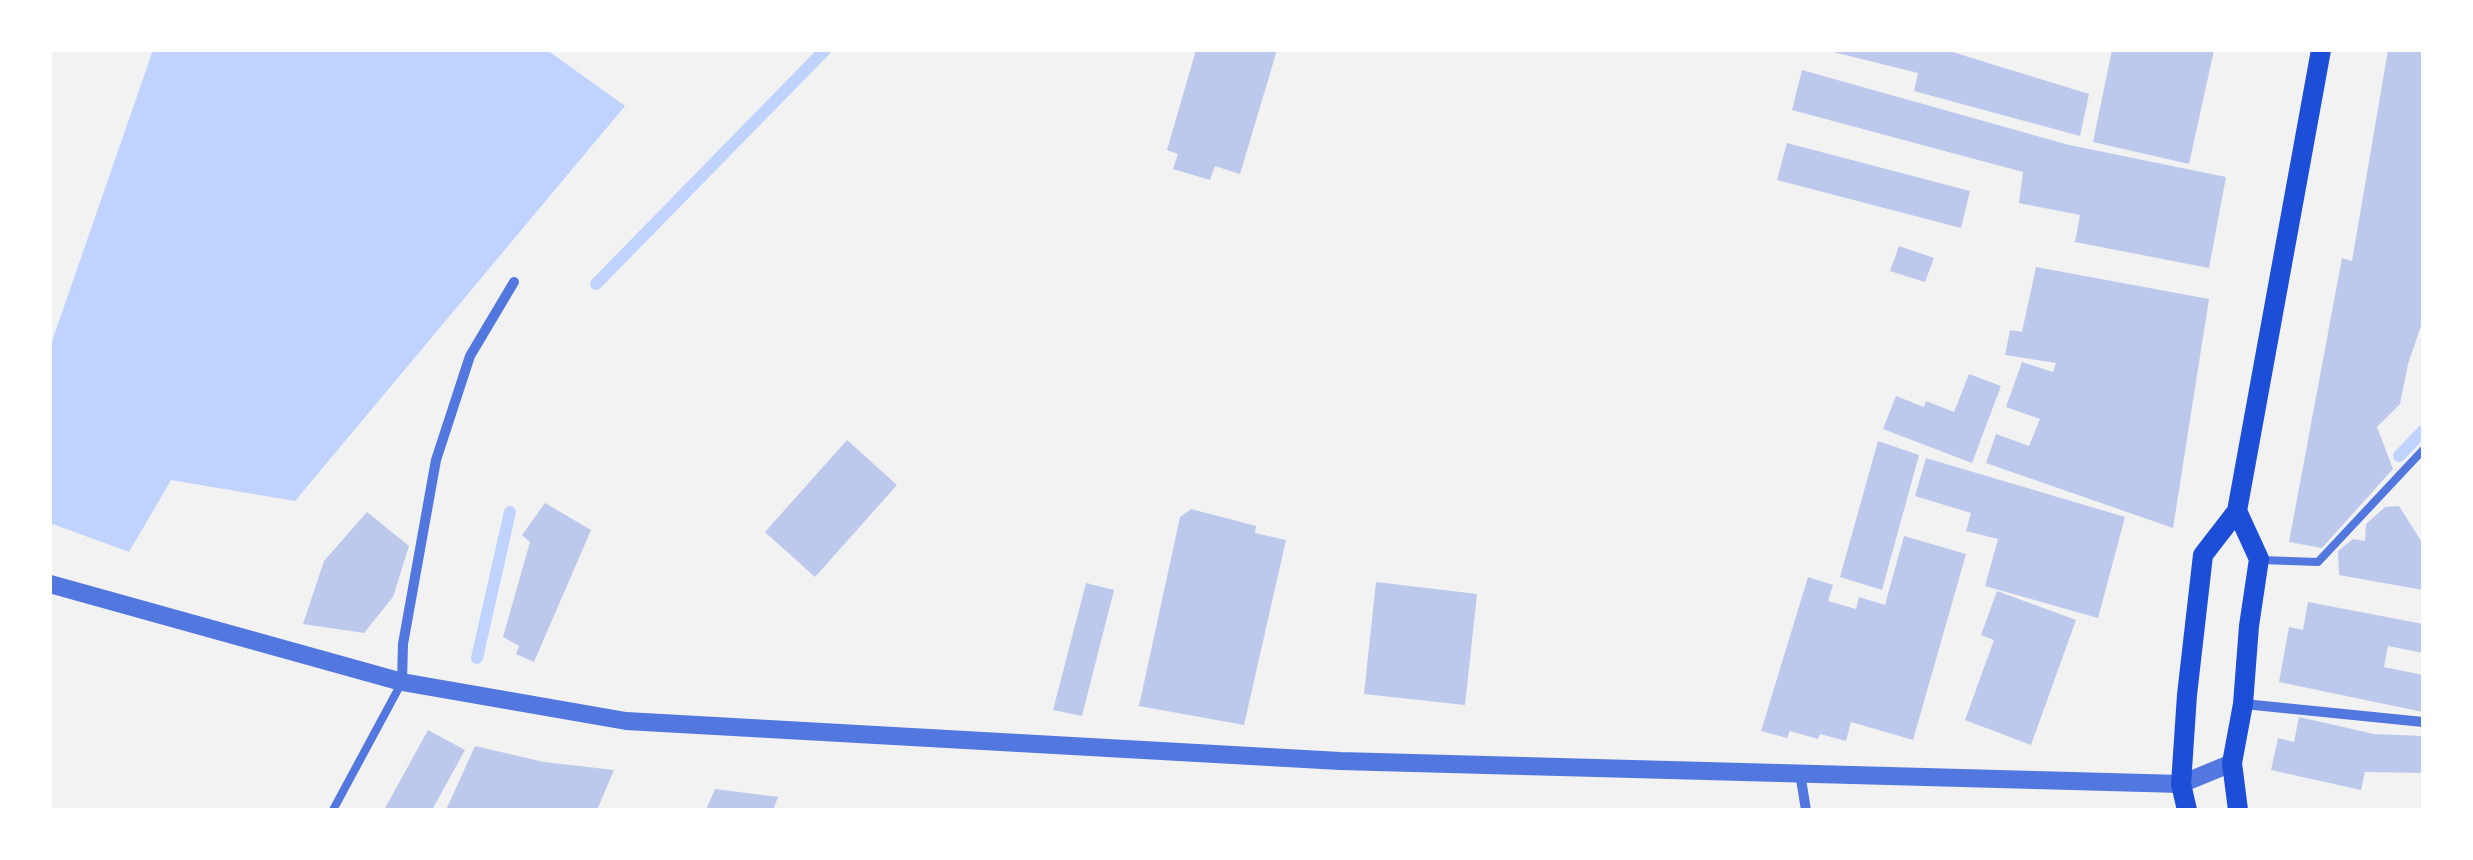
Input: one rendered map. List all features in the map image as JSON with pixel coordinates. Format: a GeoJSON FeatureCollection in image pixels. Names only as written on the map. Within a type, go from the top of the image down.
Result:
{"type":"FeatureCollection","features":[{"type":"Feature","properties":{"kind":"main road"},"geometry":{"type":"LineString","coordinates":[[2187,810],[2181,784],[2186,694],[2203,555],[2238,512],[2322,50]]}},
{"type":"Feature","properties":{"kind":"main road"},"geometry":{"type":"LineString","coordinates":[[2238,512],[2259,560],[2243,704],[2232,763],[2238,810]]}},
{"type":"Feature","properties":{"kind":"street"},"geometry":{"type":"LineString","coordinates":[[402,682],[403,644],[436,460],[470,356],[514,282]]}},
{"type":"Feature","properties":{"kind":"street"},"geometry":{"type":"LineString","coordinates":[[50,584],[402,682],[626,721],[1340,761],[2181,784],[2232,763]]}},
{"type":"Feature","properties":{"kind":"street"},"geometry":{"type":"LineString","coordinates":[[2243,704],[2423,722]]}},
{"type":"Feature","properties":{"kind":"street"},"geometry":{"type":"LineString","coordinates":[[1800,773],[1806,810]]}},
{"type":"Feature","properties":{"kind":"lane"},"geometry":{"type":"LineString","coordinates":[[2259,560],[2318,562],[2423,450]]}},
{"type":"Feature","properties":{"kind":"lane"},"geometry":{"type":"LineString","coordinates":[[333,810],[402,682]]}},
{"type":"Feature","properties":{"kind":"water"},"geometry":{"type":"Polygon","coordinates":[[[153,50],[547,50],[625,106],[295,501],[171,480],[129,552],[50,523],[50,347],[153,50]]]}},
{"type":"Feature","properties":{"kind":"building"},"geometry":{"type":"Polygon","coordinates":[[[1196,50],[1277,50],[1240,174],[1215,166],[1210,180],[1173,169],[1178,154],[1167,150],[1196,50]]]}},
{"type":"Feature","properties":{"kind":"building"},"geometry":{"type":"Polygon","coordinates":[[[1825,50],[1946,50],[2089,94],[2080,136],[1914,91],[1918,73],[1825,50]]]}},
{"type":"Feature","properties":{"kind":"building"},"geometry":{"type":"Polygon","coordinates":[[[2112,50],[2214,50],[2189,164],[2093,142],[2112,50]]]}},
{"type":"Feature","properties":{"kind":"building"},"geometry":{"type":"Polygon","coordinates":[[[2388,50],[2423,50],[2423,320],[2400,404],[2377,427],[2393,469],[2322,548],[2289,542],[2342,258],[2352,261],[2388,50]]]}},
{"type":"Feature","properties":{"kind":"building"},"geometry":{"type":"Polygon","coordinates":[[[1802,70],[2069,145],[2226,177],[2209,268],[2075,242],[2080,215],[2019,203],[2023,172],[1792,110],[1802,70]]]}},
{"type":"Feature","properties":{"kind":"building"},"geometry":{"type":"Polygon","coordinates":[[[1787,143],[1970,191],[1961,228],[1777,180],[1787,143]]]}},
{"type":"Feature","properties":{"kind":"building"},"geometry":{"type":"Polygon","coordinates":[[[1899,246],[1934,258],[1925,282],[1890,271],[1899,246]]]}},
{"type":"Feature","properties":{"kind":"building"},"geometry":{"type":"Polygon","coordinates":[[[2036,267],[2209,299],[2173,528],[1986,463],[1996,434],[2029,446],[2040,419],[2006,407],[2022,362],[2053,372],[2056,363],[2005,355],[2010,330],[2022,332],[2036,267]]]}},
{"type":"Feature","properties":{"kind":"building"},"geometry":{"type":"Polygon","coordinates":[[[1969,374],[2001,386],[1972,463],[1883,429],[1896,396],[1924,407],[1926,401],[1954,412],[1969,374]]]}},
{"type":"Feature","properties":{"kind":"building"},"geometry":{"type":"Polygon","coordinates":[[[847,440],[897,485],[815,577],[765,532],[847,440]]]}},
{"type":"Feature","properties":{"kind":"building"},"geometry":{"type":"Polygon","coordinates":[[[1878,441],[1919,455],[1882,590],[1840,577],[1878,441]]]}},
{"type":"Feature","properties":{"kind":"building"},"geometry":{"type":"Polygon","coordinates":[[[1926,458],[2125,517],[2098,618],[1985,586],[1998,539],[1966,531],[1971,513],[1915,496],[1926,458]]]}},
{"type":"Feature","properties":{"kind":"building"},"geometry":{"type":"Polygon","coordinates":[[[545,503],[591,530],[534,662],[516,654],[519,646],[503,637],[530,542],[522,535],[545,503]]]}},
{"type":"Feature","properties":{"kind":"building"},"geometry":{"type":"Polygon","coordinates":[[[2399,506],[2423,544],[2423,590],[2339,575],[2338,551],[2353,539],[2365,541],[2366,524],[2385,507],[2399,506]]]}},
{"type":"Feature","properties":{"kind":"building"},"geometry":{"type":"Polygon","coordinates":[[[1191,509],[1256,526],[1255,533],[1286,540],[1244,725],[1139,706],[1180,517],[1191,509]]]}},
{"type":"Feature","properties":{"kind":"building"},"geometry":{"type":"Polygon","coordinates":[[[367,512],[409,546],[393,597],[364,633],[303,624],[324,561],[367,512]]]}},
{"type":"Feature","properties":{"kind":"building"},"geometry":{"type":"Polygon","coordinates":[[[1904,536],[1966,554],[1913,740],[1851,722],[1846,741],[1790,731],[1787,738],[1761,731],[1808,577],[1833,585],[1828,601],[1856,609],[1859,597],[1885,605],[1904,536]]]}},
{"type":"Feature","properties":{"kind":"building"},"geometry":{"type":"Polygon","coordinates":[[[1376,582],[1477,594],[1465,705],[1364,694],[1376,582]]]}},
{"type":"Feature","properties":{"kind":"building"},"geometry":{"type":"Polygon","coordinates":[[[1086,583],[1114,590],[1082,716],[1053,710],[1086,583]]]}},
{"type":"Feature","properties":{"kind":"building"},"geometry":{"type":"Polygon","coordinates":[[[1997,591],[2076,620],[2031,745],[1965,720],[1994,640],[1981,635],[1997,591]]]}},
{"type":"Feature","properties":{"kind":"building"},"geometry":{"type":"Polygon","coordinates":[[[2308,602],[2423,624],[2423,653],[2388,646],[2384,667],[2423,675],[2423,712],[2279,682],[2289,627],[2303,630],[2308,602]]]}},
{"type":"Feature","properties":{"kind":"building"},"geometry":{"type":"Polygon","coordinates":[[[2299,717],[2374,734],[2423,736],[2423,773],[2365,772],[2361,790],[2271,770],[2278,738],[2294,742],[2299,717]]]}},
{"type":"Feature","properties":{"kind":"building"},"geometry":{"type":"Polygon","coordinates":[[[428,730],[465,750],[432,810],[384,810],[428,730]]]}},
{"type":"Feature","properties":{"kind":"building"},"geometry":{"type":"Polygon","coordinates":[[[475,746],[544,762],[614,770],[597,810],[446,810],[475,746]]]}},
{"type":"Feature","properties":{"kind":"building"},"geometry":{"type":"Polygon","coordinates":[[[715,789],[778,797],[773,810],[706,810],[715,789]]]}},
{"type":"Feature","properties":{"kind":"waterway"},"geometry":{"type":"LineString","coordinates":[[596,284],[825,50]]}},
{"type":"Feature","properties":{"kind":"waterway"},"geometry":{"type":"LineString","coordinates":[[2399,456],[2423,431]]}},
{"type":"Feature","properties":{"kind":"waterway"},"geometry":{"type":"LineString","coordinates":[[477,658],[510,512]]}}]}
